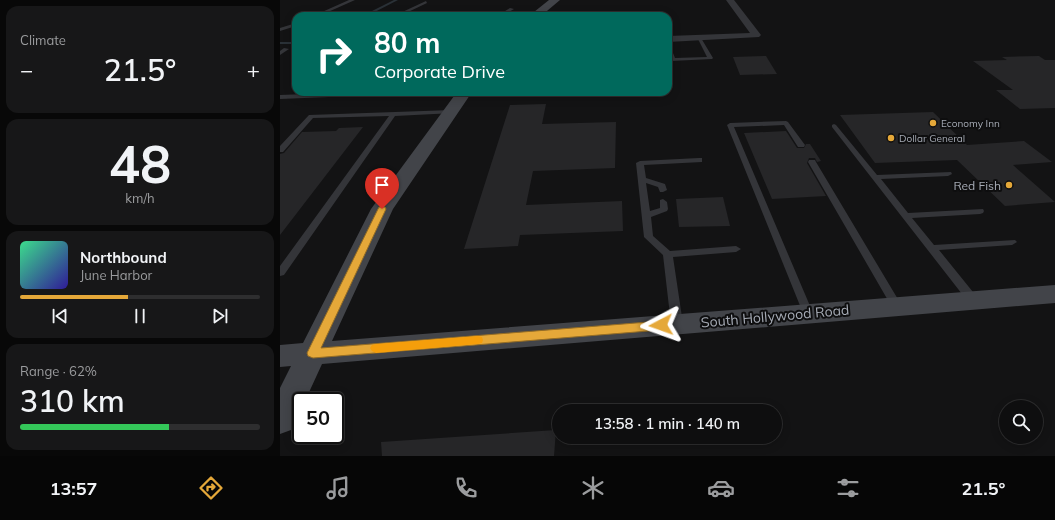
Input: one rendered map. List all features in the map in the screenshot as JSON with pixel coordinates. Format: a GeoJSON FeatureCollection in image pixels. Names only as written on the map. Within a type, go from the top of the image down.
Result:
{"type":"FeatureCollection","features":[{"type":"Feature","properties":{"kind":"street"},"geometry":{"type":"LineString","coordinates":[[540,12],[556,0]]}},
{"type":"Feature","properties":{"kind":"street"},"geometry":{"type":"LineString","coordinates":[[672,40],[756,35],[730,0]]}},
{"type":"Feature","properties":{"kind":"street"},"geometry":{"type":"LineString","coordinates":[[280,420],[382,209],[462,96]]}},
{"type":"Feature","properties":{"kind":"street","name":"South Hollywood Road"},"geometry":{"type":"LineString","coordinates":[[280,356],[1055,294]]}},
{"type":"Feature","properties":{"kind":"lane"},"geometry":{"type":"LineString","coordinates":[[324,12],[353,0]]}},
{"type":"Feature","properties":{"kind":"lane"},"geometry":{"type":"LineString","coordinates":[[404,12],[426,2]]}},
{"type":"Feature","properties":{"kind":"lane"},"geometry":{"type":"LineString","coordinates":[[506,12],[512,8]]}},
{"type":"Feature","properties":{"kind":"lane"},"geometry":{"type":"LineString","coordinates":[[280,30],[292,26]]}},
{"type":"Feature","properties":{"kind":"lane"},"geometry":{"type":"LineString","coordinates":[[672,58],[673,60],[710,58],[699,38]]}},
{"type":"Feature","properties":{"kind":"lane"},"geometry":{"type":"LineString","coordinates":[[280,53],[286,49]]}},
{"type":"Feature","properties":{"kind":"lane"},"geometry":{"type":"LineString","coordinates":[[280,97],[297,96]]}},
{"type":"Feature","properties":{"kind":"lane"},"geometry":{"type":"LineString","coordinates":[[280,150],[311,116],[452,112]]}},
{"type":"Feature","properties":{"kind":"lane"},"geometry":{"type":"LineString","coordinates":[[280,273],[394,113]]}},
{"type":"Feature","properties":{"kind":"lane"},"geometry":{"type":"LineString","coordinates":[[801,145],[786,123],[730,125],[808,313]]}},
{"type":"Feature","properties":{"kind":"lane"},"geometry":{"type":"LineString","coordinates":[[834,126],[974,300]]}},
{"type":"Feature","properties":{"kind":"lane"},"geometry":{"type":"LineString","coordinates":[[677,324],[668,254],[649,237],[640,163],[698,160]]}},
{"type":"Feature","properties":{"kind":"lane"},"geometry":{"type":"LineString","coordinates":[[812,162],[897,306]]}},
{"type":"Feature","properties":{"kind":"lane"},"geometry":{"type":"LineString","coordinates":[[875,177],[948,174]]}},
{"type":"Feature","properties":{"kind":"lane"},"geometry":{"type":"LineString","coordinates":[[642,179],[662,186],[662,190]]}},
{"type":"Feature","properties":{"kind":"lane"},"geometry":{"type":"LineString","coordinates":[[647,215],[664,209],[663,202]]}},
{"type":"Feature","properties":{"kind":"lane"},"geometry":{"type":"LineString","coordinates":[[906,216],[980,211]]}},
{"type":"Feature","properties":{"kind":"lane"},"geometry":{"type":"LineString","coordinates":[[932,248],[1012,242]]}},
{"type":"Feature","properties":{"kind":"lane"},"geometry":{"type":"LineString","coordinates":[[668,254],[736,249]]}},
{"type":"Feature","properties":{"kind":"building"},"geometry":{"type":"Polygon","coordinates":[[[766,56],[777,74],[740,75],[733,57],[766,56]]]}},
{"type":"Feature","properties":{"kind":"building"},"geometry":{"type":"Polygon","coordinates":[[[1039,56],[1045,60],[1055,60],[1055,108],[1020,109],[996,90],[1013,90],[973,61],[1007,60],[1002,57],[1039,56]]]}},
{"type":"Feature","properties":{"kind":"building"},"geometry":{"type":"Polygon","coordinates":[[[546,104],[542,124],[616,122],[615,168],[533,171],[526,205],[622,201],[623,231],[520,235],[518,246],[464,249],[510,105],[546,104]]]}},
{"type":"Feature","properties":{"kind":"building"},"geometry":{"type":"Polygon","coordinates":[[[933,112],[967,145],[1024,141],[1052,162],[1013,165],[1055,202],[1005,206],[957,160],[875,163],[840,115],[933,112]]]}},
{"type":"Feature","properties":{"kind":"building"},"geometry":{"type":"Polygon","coordinates":[[[363,127],[280,235],[280,154],[284,153],[302,132],[336,131],[339,128],[363,127]]]}},
{"type":"Feature","properties":{"kind":"building"},"geometry":{"type":"Polygon","coordinates":[[[786,131],[797,148],[804,148],[806,144],[810,144],[821,161],[817,162],[815,158],[809,158],[807,163],[826,196],[772,199],[744,133],[786,131]]]}},
{"type":"Feature","properties":{"kind":"building"},"geometry":{"type":"Polygon","coordinates":[[[723,197],[730,226],[679,227],[676,199],[723,197]]]}},
{"type":"Feature","properties":{"kind":"building"},"geometry":{"type":"Polygon","coordinates":[[[552,430],[552,444],[555,444],[554,456],[382,456],[381,442],[552,430]]]}},
{"type":"Feature","properties":{"kind":"waterway"},"geometry":{"type":"LineString","coordinates":[[372,12],[396,0]]}},
{"type":"Feature","properties":{"kind":"waterway"},"geometry":{"type":"LineString","coordinates":[[280,43],[292,43]]}},
{"type":"Feature","properties":{"kind":"slow traffic"},"geometry":{"type":"LineString","coordinates":[[376,348],[478,340]]}},
{"type":"Feature","properties":{"kind":"place","name":"Economy Inn"},"geometry":{"type":"Point","coordinates":[933,123]}},
{"type":"Feature","properties":{"kind":"place","name":"Dollar General"},"geometry":{"type":"Point","coordinates":[891,138]}},
{"type":"Feature","properties":{"kind":"place","name":"Red Fish"},"geometry":{"type":"Point","coordinates":[1009,185]}},
{"type":"Feature","properties":{"kind":"route"},"geometry":{"type":"LineString","coordinates":[[382,209],[313,353],[661,325]]}}]}
